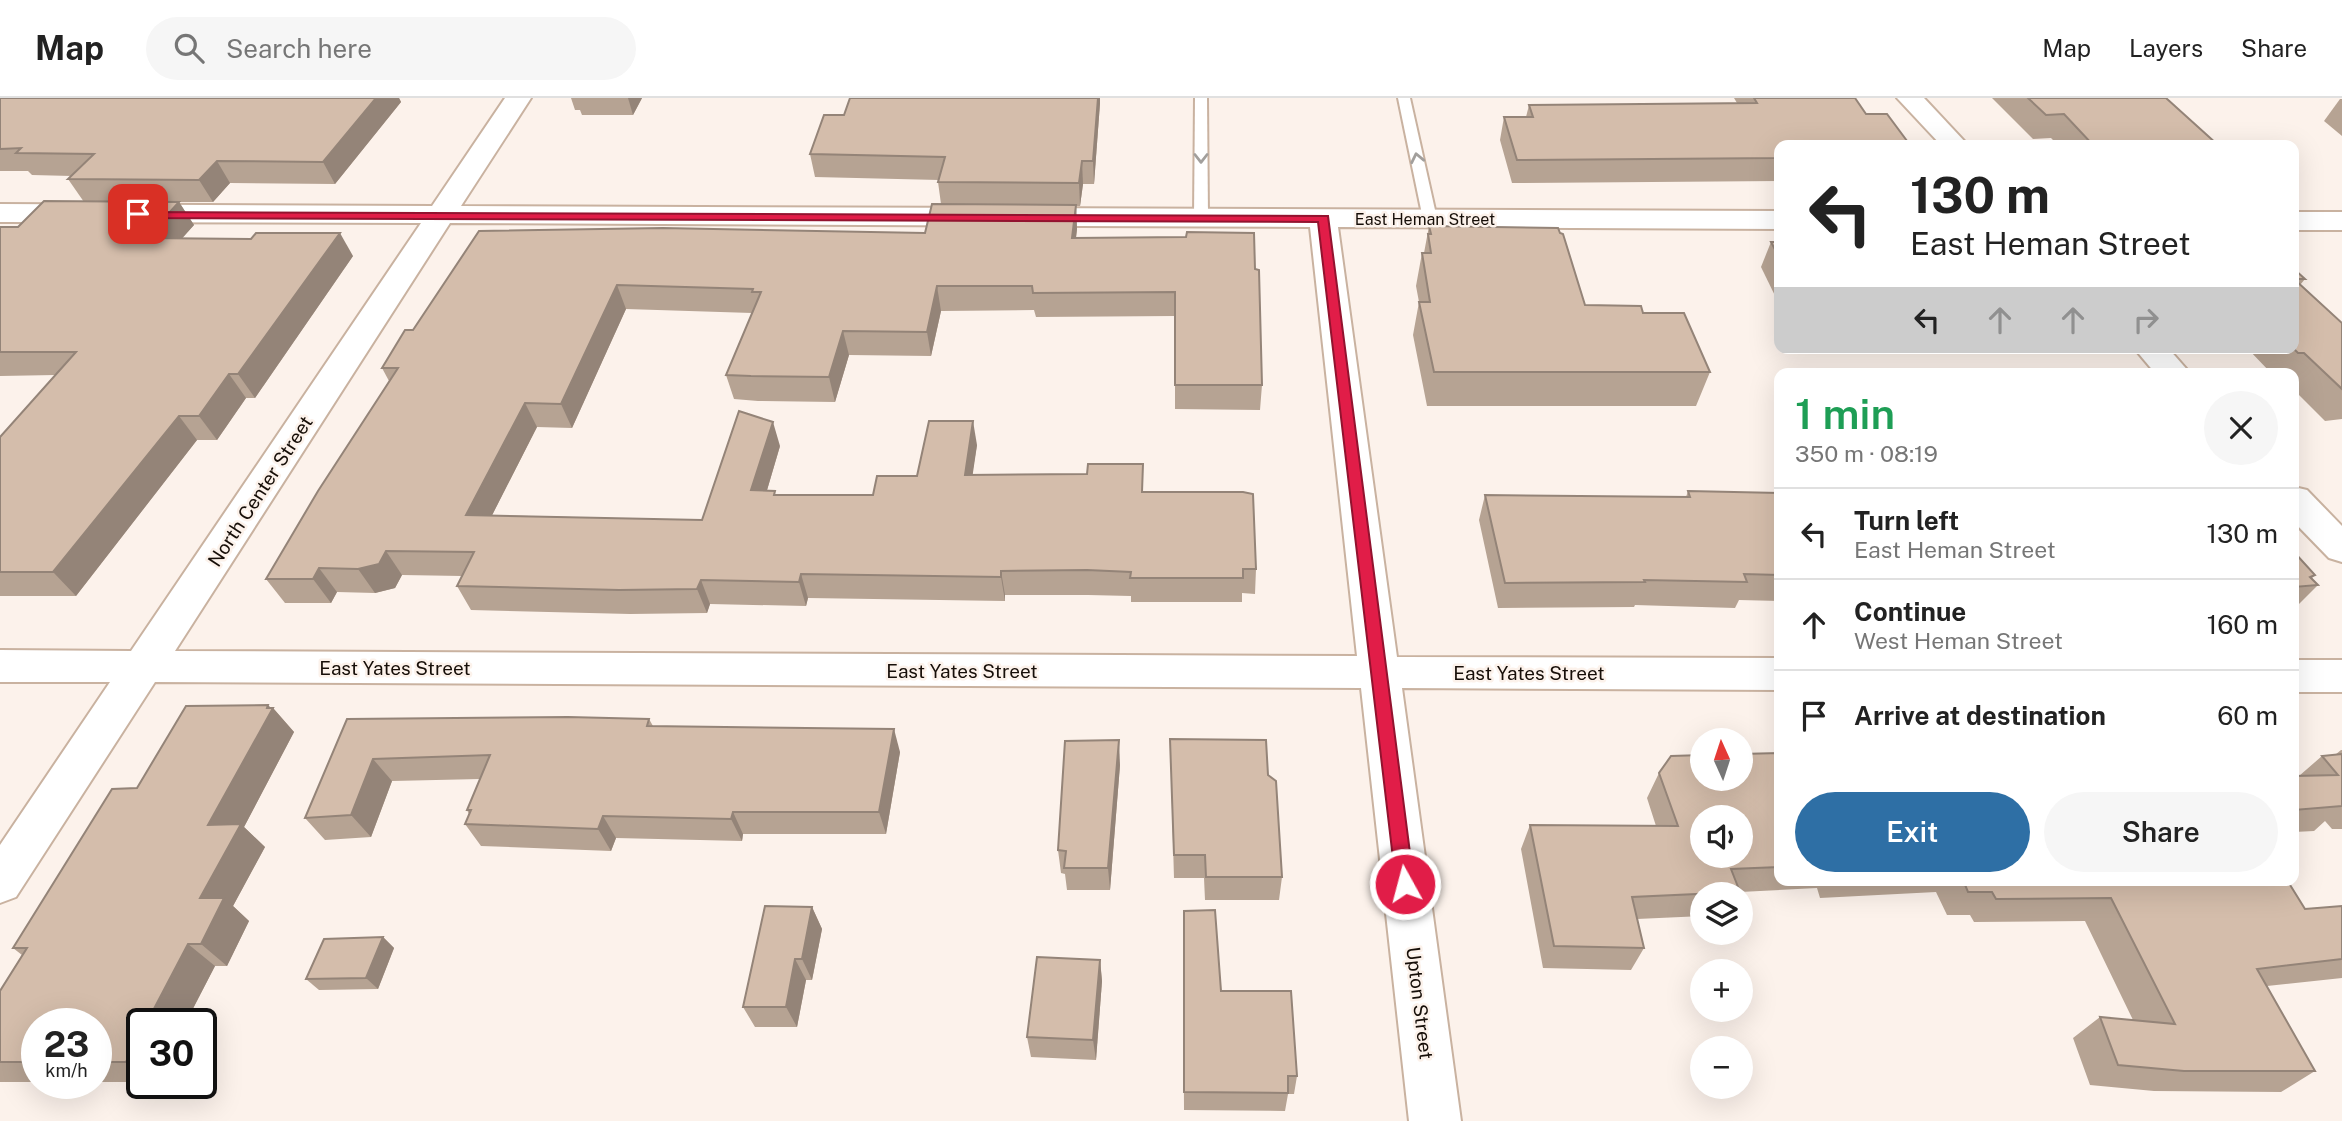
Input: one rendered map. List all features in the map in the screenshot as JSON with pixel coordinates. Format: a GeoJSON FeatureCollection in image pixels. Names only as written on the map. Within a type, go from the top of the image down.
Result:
{"type":"FeatureCollection","features":[{"type":"Feature","properties":{"kind":"street","name":"North Center Street"},"geometry":{"type":"LineString","coordinates":[[0,883],[518,98]]}},
{"type":"Feature","properties":{"kind":"street"},"geometry":{"type":"LineString","coordinates":[[1910,98],[1950,140]]}},
{"type":"Feature","properties":{"kind":"street","name":"East Heman Street"},"geometry":{"type":"LineString","coordinates":[[0,213],[1774,220]]}},
{"type":"Feature","properties":{"kind":"street","name":"Upton Street"},"geometry":{"type":"LineString","coordinates":[[1324,219],[1435,1121]]}},
{"type":"Feature","properties":{"kind":"street"},"geometry":{"type":"LineString","coordinates":[[2299,221],[2342,221]]}},
{"type":"Feature","properties":{"kind":"street"},"geometry":{"type":"LineString","coordinates":[[2156,354],[2169,368]]}},
{"type":"Feature","properties":{"kind":"street"},"geometry":{"type":"LineString","coordinates":[[2299,504],[2342,549]]}},
{"type":"Feature","properties":{"kind":"street","name":"East Yates Street"},"geometry":{"type":"LineString","coordinates":[[0,666],[1774,674]]}},
{"type":"Feature","properties":{"kind":"street"},"geometry":{"type":"LineString","coordinates":[[2299,676],[2342,676]]}},
{"type":"Feature","properties":{"kind":"lane"},"geometry":{"type":"LineString","coordinates":[[1201,98],[1201,218]]}},
{"type":"Feature","properties":{"kind":"lane"},"geometry":{"type":"LineString","coordinates":[[1404,98],[1430,219]]}},
{"type":"Feature","properties":{"kind":"building"},"geometry":{"type":"Polygon","coordinates":[[[0,98],[376,98],[323,162],[217,161],[199,180],[68,179],[94,154],[16,153],[21,148],[0,149],[0,98]]]}},
{"type":"Feature","properties":{"kind":"building"},"geometry":{"type":"Polygon","coordinates":[[[850,98],[1098,98],[1093,161],[1082,161],[1079,183],[938,182],[945,157],[810,154],[824,115],[844,115],[850,98]]]}},
{"type":"Feature","properties":{"kind":"building"},"geometry":{"type":"Polygon","coordinates":[[[1754,98],[1855,98],[1866,114],[1887,114],[1906,140],[1774,140],[1774,158],[1517,160],[1504,117],[1533,117],[1529,105],[1757,103],[1754,98]]]}},
{"type":"Feature","properties":{"kind":"building"},"geometry":{"type":"Polygon","coordinates":[[[2028,98],[2166,98],[2212,140],[2088,140],[2064,114],[2046,115],[2028,98]]]}},
{"type":"Feature","properties":{"kind":"building"},"geometry":{"type":"Polygon","coordinates":[[[44,201],[179,202],[146,238],[251,239],[256,233],[340,233],[238,374],[229,374],[199,416],[179,416],[53,572],[0,572],[0,437],[76,352],[0,352],[0,227],[18,227],[44,201]]]}},
{"type":"Feature","properties":{"kind":"building"},"geometry":{"type":"Polygon","coordinates":[[[932,204],[1076,205],[1072,238],[1186,237],[1187,232],[1254,233],[1255,269],[1259,270],[1262,385],[1175,385],[1175,292],[1033,293],[1032,286],[937,286],[927,332],[843,331],[829,377],[726,375],[761,292],[752,292],[753,289],[617,285],[561,404],[525,403],[466,515],[702,520],[739,411],[773,422],[751,490],[775,491],[774,495],[873,495],[877,476],[917,476],[929,421],[973,421],[965,475],[1087,474],[1088,464],[1143,464],[1142,492],[1253,494],[1256,569],[1243,569],[1243,578],[1130,578],[1131,572],[1087,570],[1001,571],[1001,577],[801,574],[799,582],[701,580],[697,589],[619,590],[457,586],[474,552],[386,551],[379,564],[358,569],[319,568],[313,579],[266,579],[318,491],[398,368],[382,368],[405,330],[413,330],[479,231],[663,228],[925,233],[932,204]]]}},
{"type":"Feature","properties":{"kind":"building"},"geometry":{"type":"Polygon","coordinates":[[[1429,226],[1558,228],[1563,234],[1585,305],[1641,306],[1643,313],[1684,313],[1710,372],[1434,372],[1419,302],[1430,302],[1422,253],[1431,253],[1429,226]]]}},
{"type":"Feature","properties":{"kind":"building"},"geometry":{"type":"Polygon","coordinates":[[[2299,284],[2342,323],[2342,389],[2304,353],[2299,353],[2299,284]]]}},
{"type":"Feature","properties":{"kind":"building"},"geometry":{"type":"Polygon","coordinates":[[[1688,491],[1774,493],[1774,575],[1744,574],[1747,582],[1644,580],[1645,582],[1505,583],[1485,495],[1690,497],[1688,491]]]}},
{"type":"Feature","properties":{"kind":"building"},"geometry":{"type":"Polygon","coordinates":[[[2299,557],[2315,575],[2310,577],[2318,585],[2299,587],[2299,557]]]}},
{"type":"Feature","properties":{"kind":"building"},"geometry":{"type":"Polygon","coordinates":[[[268,705],[267,708],[273,708],[208,825],[241,824],[200,898],[224,898],[201,944],[188,944],[154,1008],[126,1008],[126,1062],[112,1062],[112,1008],[21,1008],[21,1062],[0,1062],[0,991],[27,948],[13,948],[112,789],[137,788],[186,706],[268,705]]]}},
{"type":"Feature","properties":{"kind":"building"},"geometry":{"type":"Polygon","coordinates":[[[347,719],[649,719],[647,726],[894,729],[879,812],[733,812],[731,819],[603,816],[598,829],[465,824],[471,810],[467,810],[490,755],[373,759],[351,815],[305,818],[347,719]]]}},
{"type":"Feature","properties":{"kind":"building"},"geometry":{"type":"Polygon","coordinates":[[[1170,739],[1266,740],[1268,775],[1276,781],[1282,877],[1206,877],[1205,855],[1174,855],[1170,739]]]}},
{"type":"Feature","properties":{"kind":"building"},"geometry":{"type":"Polygon","coordinates":[[[1119,740],[1108,868],[1064,868],[1066,851],[1058,850],[1065,741],[1119,740]]]}},
{"type":"Feature","properties":{"kind":"building"},"geometry":{"type":"Polygon","coordinates":[[[1774,753],[1774,867],[1731,869],[1736,882],[1690,882],[1690,894],[1632,897],[1644,948],[1554,946],[1530,825],[1678,826],[1659,773],[1671,756],[1690,755],[1690,791],[1754,791],[1754,754],[1774,753]]]}},
{"type":"Feature","properties":{"kind":"building"},"geometry":{"type":"Polygon","coordinates":[[[2342,754],[2342,806],[2299,810],[2299,776],[2338,775],[2322,756],[2342,754]]]}},
{"type":"Feature","properties":{"kind":"building"},"geometry":{"type":"Polygon","coordinates":[[[1966,886],[2291,886],[2305,909],[2342,906],[2342,959],[2257,969],[2315,1071],[2184,1071],[2118,1065],[2100,1017],[2175,1024],[2111,898],[1996,899],[1992,892],[1968,892],[1966,886]]]}},
{"type":"Feature","properties":{"kind":"building"},"geometry":{"type":"Polygon","coordinates":[[[765,906],[812,907],[802,959],[795,959],[786,1007],[743,1007],[765,906]]]}},
{"type":"Feature","properties":{"kind":"building"},"geometry":{"type":"Polygon","coordinates":[[[1215,910],[1221,991],[1291,991],[1297,1076],[1288,1076],[1288,1093],[1184,1092],[1184,911],[1215,910]]]}},
{"type":"Feature","properties":{"kind":"building"},"geometry":{"type":"Polygon","coordinates":[[[383,937],[366,978],[306,979],[324,939],[383,937]]]}},
{"type":"Feature","properties":{"kind":"building"},"geometry":{"type":"Polygon","coordinates":[[[1037,957],[1100,960],[1093,1040],[1027,1037],[1037,957]]]}},
{"type":"Feature","properties":{"kind":"route"},"geometry":{"type":"LineString","coordinates":[[138,214],[1324,219],[1405,884]]}}]}
